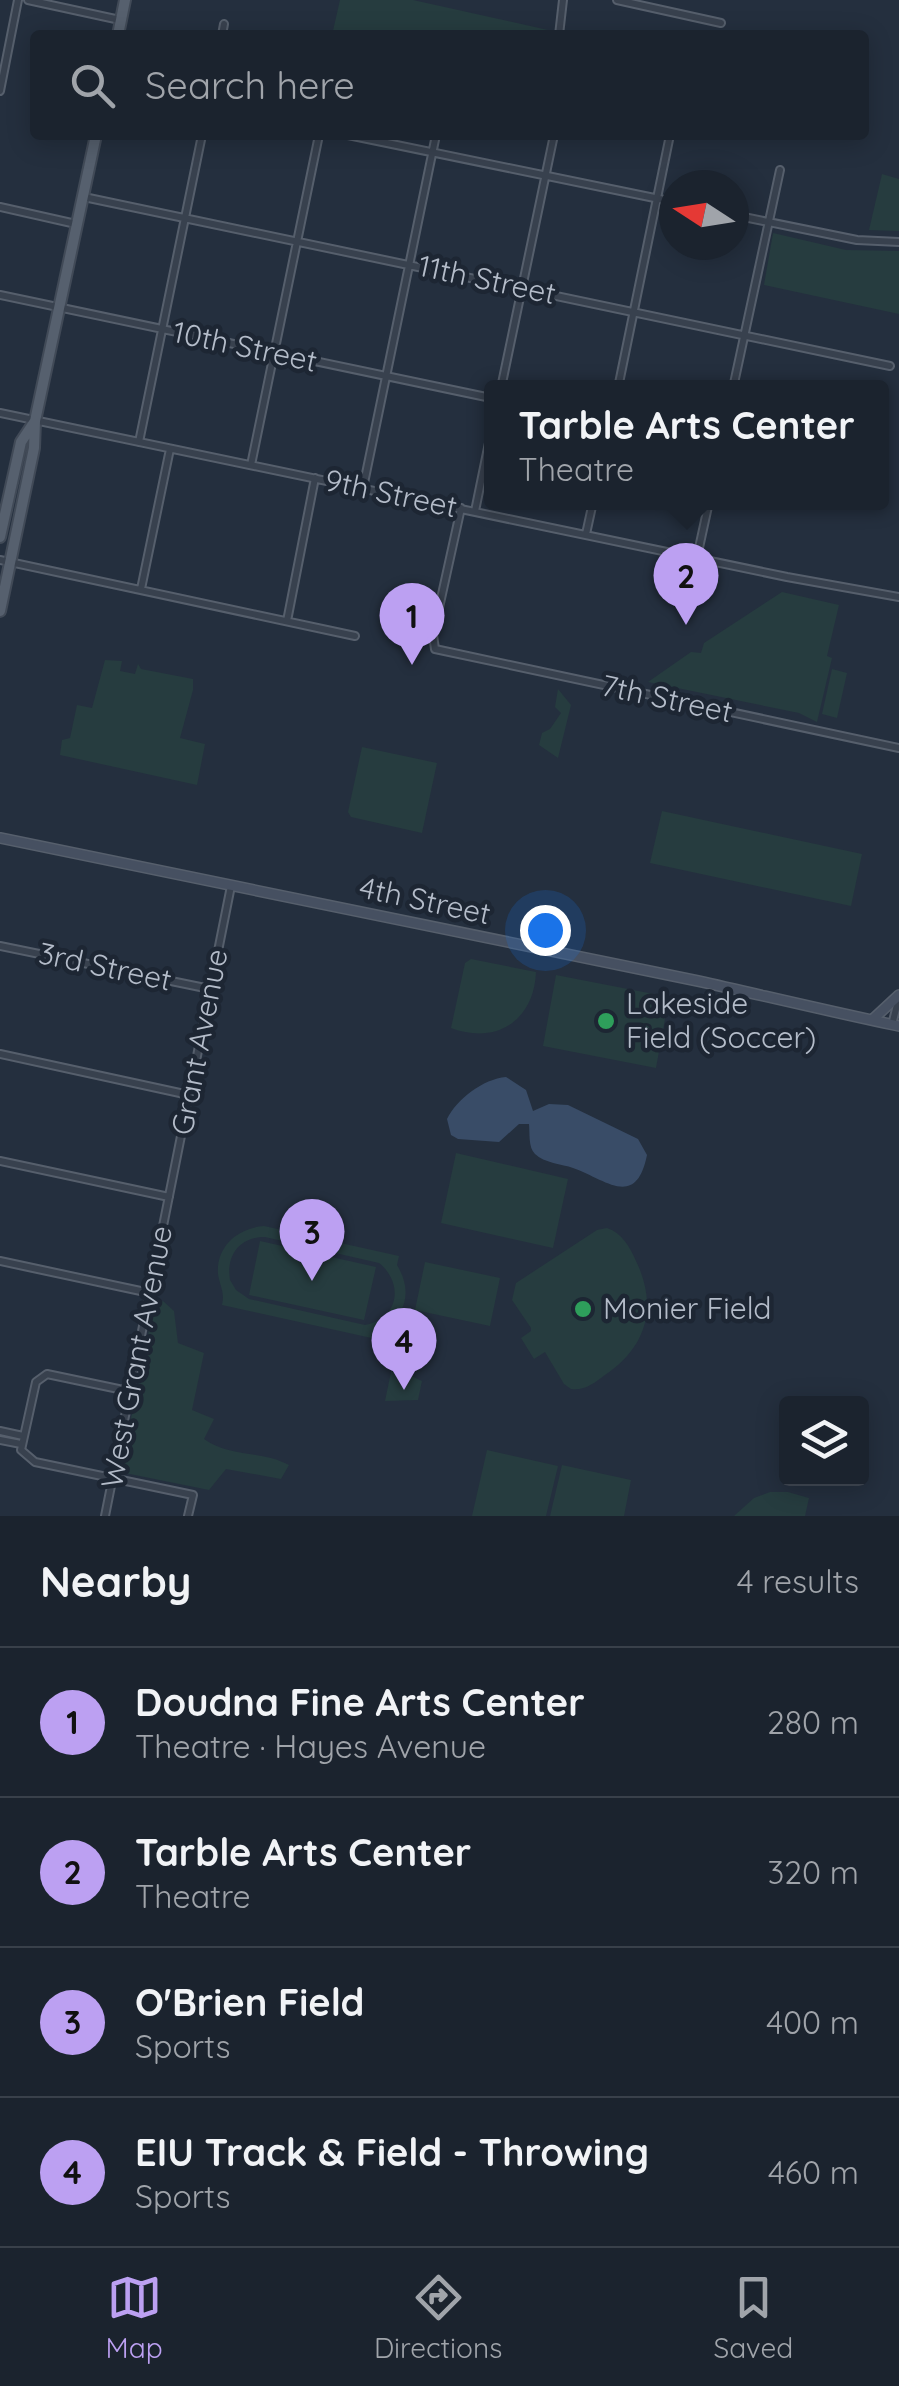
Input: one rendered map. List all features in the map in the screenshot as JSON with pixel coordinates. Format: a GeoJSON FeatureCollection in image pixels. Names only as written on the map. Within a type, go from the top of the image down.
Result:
{"type":"FeatureCollection","features":[{"type":"Feature","properties":{"kind":"main road"},"geometry":{"type":"LineString","coordinates":[[119,30],[125,0]]}},
{"type":"Feature","properties":{"kind":"main road"},"geometry":{"type":"LineString","coordinates":[[0,611],[5,561],[34,448],[35,420],[95,140]]}},
{"type":"Feature","properties":{"kind":"main road"},"geometry":{"type":"LineString","coordinates":[[0,537],[21,442],[35,420]]}},
{"type":"Feature","properties":{"kind":"street"},"geometry":{"type":"LineString","coordinates":[[0,91],[18,0]]}},
{"type":"Feature","properties":{"kind":"street"},"geometry":{"type":"LineString","coordinates":[[28,0],[121,20]]}},
{"type":"Feature","properties":{"kind":"street"},"geometry":{"type":"LineString","coordinates":[[560,30],[563,0]]}},
{"type":"Feature","properties":{"kind":"street"},"geometry":{"type":"LineString","coordinates":[[617,0],[721,23]]}},
{"type":"Feature","properties":{"kind":"street"},"geometry":{"type":"LineString","coordinates":[[223,30],[224,24]]}},
{"type":"Feature","properties":{"kind":"street"},"geometry":{"type":"LineString","coordinates":[[139,442],[201,140]]}},
{"type":"Feature","properties":{"kind":"street"},"geometry":{"type":"LineString","coordinates":[[251,465],[318,140]]}},
{"type":"Feature","properties":{"kind":"street"},"geometry":{"type":"LineString","coordinates":[[373,140],[658,199]]}},
{"type":"Feature","properties":{"kind":"street"},"geometry":{"type":"LineString","coordinates":[[363,488],[435,140]]}},
{"type":"Feature","properties":{"kind":"street"},"geometry":{"type":"LineString","coordinates":[[503,380],[553,140]]}},
{"type":"Feature","properties":{"kind":"street"},"geometry":{"type":"LineString","coordinates":[[620,380],[669,140]]}},
{"type":"Feature","properties":{"kind":"street"},"geometry":{"type":"LineString","coordinates":[[735,380],[780,170]]}},
{"type":"Feature","properties":{"kind":"street","name":"11th Street"},"geometry":{"type":"LineString","coordinates":[[83,197],[890,366]]}},
{"type":"Feature","properties":{"kind":"street"},"geometry":{"type":"LineString","coordinates":[[0,208],[77,224]]}},
{"type":"Feature","properties":{"kind":"street"},"geometry":{"type":"LineString","coordinates":[[749,218],[857,240],[899,242]]}},
{"type":"Feature","properties":{"kind":"street","name":"10th Street"},"geometry":{"type":"LineString","coordinates":[[0,295],[484,397]]}},
{"type":"Feature","properties":{"kind":"street","name":"9th Street"},"geometry":{"type":"LineString","coordinates":[[0,413],[899,597]]}},
{"type":"Feature","properties":{"kind":"street"},"geometry":{"type":"LineString","coordinates":[[141,589],[170,448]]}},
{"type":"Feature","properties":{"kind":"street"},"geometry":{"type":"LineString","coordinates":[[474,511],[484,466]]}},
{"type":"Feature","properties":{"kind":"street"},"geometry":{"type":"LineString","coordinates":[[287,621],[315,478]]}},
{"type":"Feature","properties":{"kind":"street","name":"7th Street"},"geometry":{"type":"LineString","coordinates":[[461,508],[434,635],[435,649],[899,748]]}},
{"type":"Feature","properties":{"kind":"street"},"geometry":{"type":"LineString","coordinates":[[586,534],[591,510]]}},
{"type":"Feature","properties":{"kind":"street"},"geometry":{"type":"LineString","coordinates":[[697,557],[707,510]]}},
{"type":"Feature","properties":{"kind":"street"},"geometry":{"type":"LineString","coordinates":[[5,561],[355,636]]}},
{"type":"Feature","properties":{"kind":"street","name":"4th Street"},"geometry":{"type":"LineString","coordinates":[[0,838],[895,1026]]}},
{"type":"Feature","properties":{"kind":"street","name":"Grant Avenue"},"geometry":{"type":"LineString","coordinates":[[169,1198],[232,886]]}},
{"type":"Feature","properties":{"kind":"street","name":"3rd Street"},"geometry":{"type":"LineString","coordinates":[[0,946],[210,989]]}},
{"type":"Feature","properties":{"kind":"street"},"geometry":{"type":"LineString","coordinates":[[871,1020],[899,996]]}},
{"type":"Feature","properties":{"kind":"street"},"geometry":{"type":"LineString","coordinates":[[895,1026],[899,996]]}},
{"type":"Feature","properties":{"kind":"street"},"geometry":{"type":"LineString","coordinates":[[0,1054],[190,1095]]}},
{"type":"Feature","properties":{"kind":"street"},"geometry":{"type":"LineString","coordinates":[[0,1161],[169,1198]]}},
{"type":"Feature","properties":{"kind":"street","name":"West Grant Avenue"},"geometry":{"type":"LineString","coordinates":[[105,1516],[169,1198]]}},
{"type":"Feature","properties":{"kind":"street"},"geometry":{"type":"LineString","coordinates":[[0,1261],[150,1293]]}},
{"type":"Feature","properties":{"kind":"street"},"geometry":{"type":"LineString","coordinates":[[129,1391],[48,1374],[40,1376],[20,1444],[34,1462],[192,1494],[188,1516]]}},
{"type":"Feature","properties":{"kind":"street"},"geometry":{"type":"LineString","coordinates":[[0,1431],[23,1436]]}},
{"type":"Feature","properties":{"kind":"street"},"geometry":{"type":"LineString","coordinates":[[0,1440],[20,1444]]}},
{"type":"Feature","properties":{"kind":"green space"},"geometry":{"type":"Polygon","coordinates":[[[340,0],[413,0],[548,30],[333,30],[340,0]]]}},
{"type":"Feature","properties":{"kind":"green space"},"geometry":{"type":"Polygon","coordinates":[[[882,174],[899,179],[899,231],[869,230],[882,174]]]}},
{"type":"Feature","properties":{"kind":"green space"},"geometry":{"type":"Polygon","coordinates":[[[773,233],[846,250],[899,251],[899,314],[764,285],[773,233]]]}},
{"type":"Feature","properties":{"kind":"green space"},"geometry":{"type":"Polygon","coordinates":[[[782,592],[839,605],[817,722],[799,713],[648,682],[691,652],[701,653],[704,643],[782,592]]]}},
{"type":"Feature","properties":{"kind":"green space"},"geometry":{"type":"Polygon","coordinates":[[[105,660],[122,661],[120,671],[135,674],[138,664],[141,669],[193,679],[180,738],[205,744],[197,785],[60,755],[62,740],[70,738],[77,705],[92,708],[105,660]]]}},
{"type":"Feature","properties":{"kind":"green space"},"geometry":{"type":"Polygon","coordinates":[[[832,669],[847,673],[837,718],[822,714],[832,669]]]}},
{"type":"Feature","properties":{"kind":"green space"},"geometry":{"type":"Polygon","coordinates":[[[558,689],[571,705],[558,758],[539,745],[542,733],[550,729],[561,713],[555,707],[558,689]]]}},
{"type":"Feature","properties":{"kind":"green space"},"geometry":{"type":"Polygon","coordinates":[[[362,747],[437,763],[422,833],[351,817],[348,812],[362,747]]]}},
{"type":"Feature","properties":{"kind":"green space"},"geometry":{"type":"Polygon","coordinates":[[[662,811],[862,854],[851,906],[650,863],[662,811]]]}},
{"type":"Feature","properties":{"kind":"green space"},"geometry":{"type":"Polygon","coordinates":[[[471,959],[536,972],[528,1004],[510,1025],[483,1033],[451,1028],[465,963],[471,959]]]}},
{"type":"Feature","properties":{"kind":"green space","name":"Lakeside Field (Soccer)"},"geometry":{"type":"Polygon","coordinates":[[[556,975],[669,997],[656,1068],[543,1046],[556,975]]]}},
{"type":"Feature","properties":{"kind":"green space"},"geometry":{"type":"Polygon","coordinates":[[[456,1153],[568,1179],[553,1248],[441,1223],[456,1153]]]}},
{"type":"Feature","properties":{"kind":"green space"},"geometry":{"type":"Polygon","coordinates":[[[254,1227],[399,1256],[397,1265],[405,1283],[405,1300],[385,1329],[397,1333],[394,1343],[222,1305],[218,1274],[221,1255],[230,1240],[254,1227]],[[265,1237],[241,1244],[232,1256],[229,1271],[236,1290],[249,1299],[365,1325],[385,1316],[394,1299],[392,1280],[379,1263],[265,1237]]]}},
{"type":"Feature","properties":{"kind":"green space","name":"Monier Field"},"geometry":{"type":"Polygon","coordinates":[[[607,1228],[625,1241],[643,1278],[647,1309],[644,1324],[631,1352],[619,1364],[589,1386],[571,1389],[545,1352],[534,1359],[521,1338],[531,1328],[512,1300],[516,1283],[597,1230],[607,1228]]]}},
{"type":"Feature","properties":{"kind":"green space"},"geometry":{"type":"Polygon","coordinates":[[[260,1241],[376,1267],[364,1320],[249,1295],[260,1241]]]}},
{"type":"Feature","properties":{"kind":"green space"},"geometry":{"type":"Polygon","coordinates":[[[425,1262],[500,1278],[490,1326],[415,1310],[425,1262]]]}},
{"type":"Feature","properties":{"kind":"green space"},"geometry":{"type":"Polygon","coordinates":[[[163,1301],[174,1311],[178,1343],[204,1353],[192,1410],[214,1419],[204,1439],[225,1449],[289,1465],[281,1479],[226,1469],[209,1490],[120,1472],[154,1306],[163,1301]]]}},
{"type":"Feature","properties":{"kind":"green space"},"geometry":{"type":"Polygon","coordinates":[[[392,1367],[422,1381],[418,1400],[385,1401],[392,1367]]]}},
{"type":"Feature","properties":{"kind":"green space"},"geometry":{"type":"Polygon","coordinates":[[[487,1450],[558,1466],[546,1516],[472,1516],[487,1450]]]}},
{"type":"Feature","properties":{"kind":"green space"},"geometry":{"type":"Polygon","coordinates":[[[562,1465],[631,1480],[624,1516],[550,1516],[562,1465]]]}},
{"type":"Feature","properties":{"kind":"green space"},"geometry":{"type":"Polygon","coordinates":[[[770,1492],[809,1498],[805,1516],[734,1516],[754,1498],[770,1492]]]}},
{"type":"Feature","properties":{"kind":"water"},"geometry":{"type":"Polygon","coordinates":[[[506,1077],[526,1090],[533,1111],[549,1104],[568,1105],[638,1139],[647,1155],[635,1182],[618,1186],[539,1157],[531,1148],[529,1124],[519,1124],[499,1142],[451,1135],[447,1119],[457,1104],[480,1086],[506,1077]]]}},
{"type":"Feature","properties":{"kind":"place","name":"Tarble Arts Center"},"geometry":{"type":"Point","coordinates":[686,625]}},
{"type":"Feature","properties":{"kind":"place","name":"Doudna Fine Arts Center"},"geometry":{"type":"Point","coordinates":[412,665]}},
{"type":"Feature","properties":{"kind":"place","name":"Lakeside Field (Soccer)"},"geometry":{"type":"Point","coordinates":[606,1021]}},
{"type":"Feature","properties":{"kind":"place","name":"O'Brien Field"},"geometry":{"type":"Point","coordinates":[312,1281]}},
{"type":"Feature","properties":{"kind":"place","name":"Monier Field"},"geometry":{"type":"Point","coordinates":[583,1309]}},
{"type":"Feature","properties":{"kind":"place","name":"EIU Track & Field - Throwing"},"geometry":{"type":"Point","coordinates":[404,1390]}}]}
